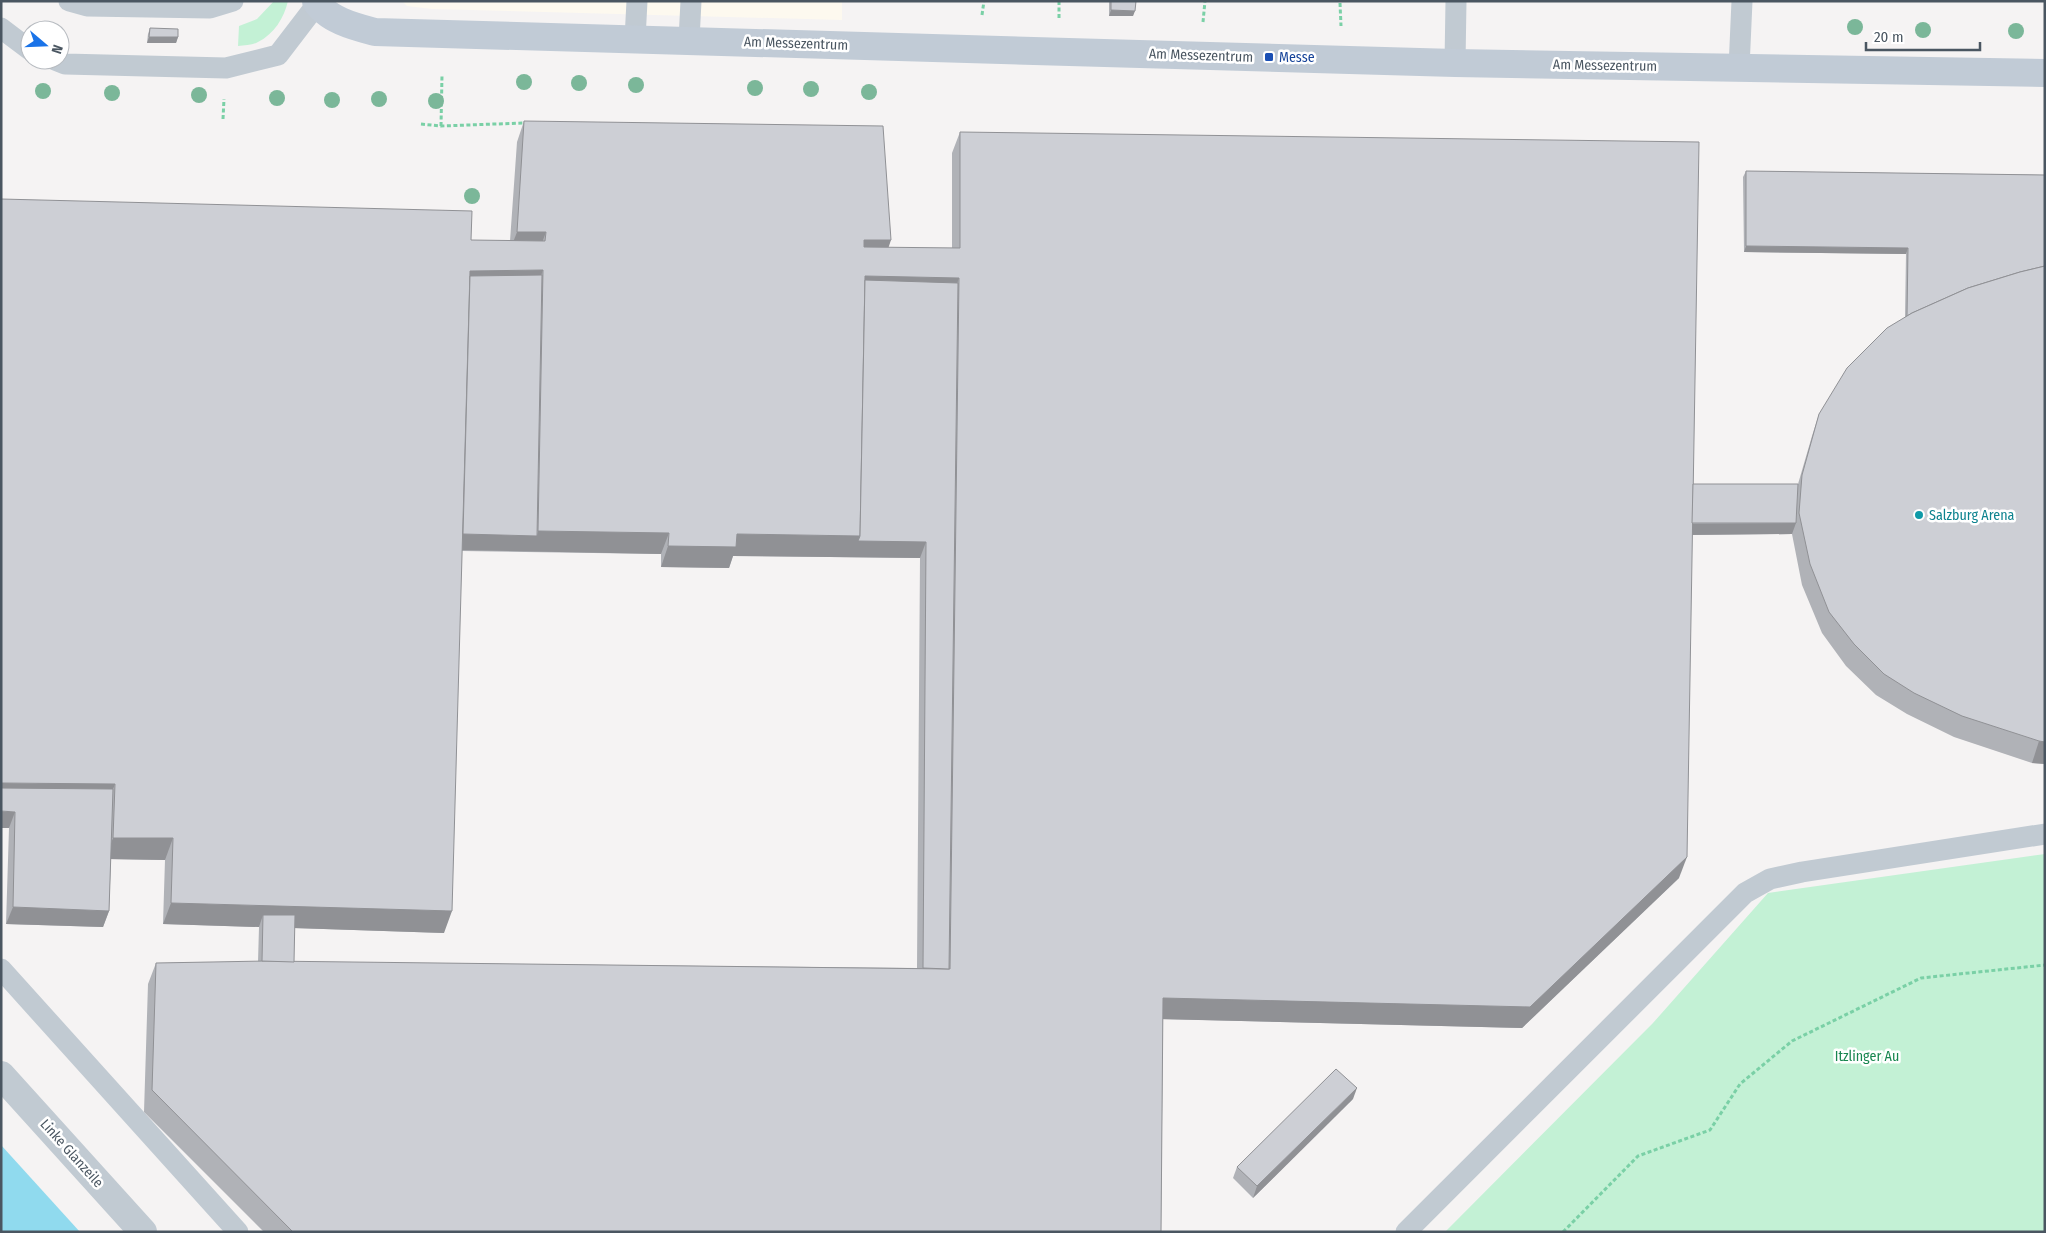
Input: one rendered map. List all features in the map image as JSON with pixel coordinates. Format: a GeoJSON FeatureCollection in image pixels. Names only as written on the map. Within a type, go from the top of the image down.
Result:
{"type":"FeatureCollection","features":[{"type":"Feature","properties":{"kind":"street","name":"Am Messezentrum"},"geometry":{"type":"LineString","coordinates":[[323,2],[331,16],[375,32],[1455,63],[2045,73]]}},
{"type":"Feature","properties":{"kind":"street","name":"Linke Glanzeile"},"geometry":{"type":"LineString","coordinates":[[1,1075],[143,1232]]}},
{"type":"Feature","properties":{"kind":"lane"},"geometry":{"type":"LineString","coordinates":[[69,1],[87,6],[210,8],[233,1]]}},
{"type":"Feature","properties":{"kind":"lane"},"geometry":{"type":"LineString","coordinates":[[635,39],[637,1]]}},
{"type":"Feature","properties":{"kind":"lane"},"geometry":{"type":"LineString","coordinates":[[689,40],[691,1]]}},
{"type":"Feature","properties":{"kind":"lane"},"geometry":{"type":"LineString","coordinates":[[1455,63],[1456,1]]}},
{"type":"Feature","properties":{"kind":"lane"},"geometry":{"type":"LineString","coordinates":[[1739,68],[1742,1]]}},
{"type":"Feature","properties":{"kind":"lane"},"geometry":{"type":"LineString","coordinates":[[70,64],[226,68],[278,55],[323,2]]}},
{"type":"Feature","properties":{"kind":"lane"},"geometry":{"type":"LineString","coordinates":[[1,28],[20,42]]}},
{"type":"Feature","properties":{"kind":"lane"},"geometry":{"type":"LineString","coordinates":[[1406,1232],[1745,893],[1770,879],[1794,874],[2045,834]]}},
{"type":"Feature","properties":{"kind":"lane"},"geometry":{"type":"LineString","coordinates":[[1,969],[238,1232]]}},
{"type":"Feature","properties":{"kind":"path"},"geometry":{"type":"LineString","coordinates":[[1203,27],[1205,1]]}},
{"type":"Feature","properties":{"kind":"path"},"geometry":{"type":"LineString","coordinates":[[1340,4],[1341,30]]}},
{"type":"Feature","properties":{"kind":"path"},"geometry":{"type":"LineString","coordinates":[[441,126],[442,75]]}},
{"type":"Feature","properties":{"kind":"path"},"geometry":{"type":"LineString","coordinates":[[421,124],[441,126],[523,123]]}},
{"type":"Feature","properties":{"kind":"path"},"geometry":{"type":"LineString","coordinates":[[1563,1232],[1638,1156],[1710,1130],[1740,1084],[1792,1041],[1920,978],[2045,966]]}},
{"type":"Feature","properties":{"kind":"shaded area"},"geometry":{"type":"Polygon","coordinates":[[[402,1],[842,1],[842,20],[432,9],[407,6],[402,1]]]}},
{"type":"Feature","properties":{"kind":"green space"},"geometry":{"type":"Polygon","coordinates":[[[274,1],[288,1],[281,19],[269,35],[256,43],[238,46],[239,26],[257,19],[274,1]]]}},
{"type":"Feature","properties":{"kind":"green space","name":"Itzlinger Au"},"geometry":{"type":"Polygon","coordinates":[[[2045,854],[2045,1232],[1445,1232],[1653,1023],[1768,893],[2045,854]]]}},
{"type":"Feature","properties":{"kind":"water"},"geometry":{"type":"Polygon","coordinates":[[[1,1145],[80,1232],[1,1232],[1,1145]]]}},
{"type":"Feature","properties":{"kind":"building"},"geometry":{"type":"Polygon","coordinates":[[[1111,1],[1136,1],[1135,11],[1111,10],[1111,1]]]}},
{"type":"Feature","properties":{"kind":"building"},"geometry":{"type":"Polygon","coordinates":[[[150,28],[178,29],[178,37],[149,37],[150,28]]]}},
{"type":"Feature","properties":{"kind":"building"},"geometry":{"type":"Polygon","coordinates":[[[524,121],[883,126],[891,240],[864,240],[864,247],[960,248],[960,132],[1699,142],[1687,857],[1530,1007],[1163,998],[1161,1232],[293,1232],[152,1090],[156,963],[266,961],[950,969],[959,278],[865,276],[860,536],[737,534],[736,547],[668,546],[669,533],[538,531],[543,270],[470,271],[452,911],[171,903],[173,838],[113,838],[115,784],[1,783],[1,199],[472,211],[471,240],[545,241],[546,232],[517,232],[524,121]]]}},
{"type":"Feature","properties":{"kind":"building"},"geometry":{"type":"Polygon","coordinates":[[[1746,171],[2045,175],[2045,266],[1968,288],[1907,316],[1908,248],[1746,246],[1746,171]]]}},
{"type":"Feature","properties":{"kind":"building","name":"Salzburg Arena"},"geometry":{"type":"Polygon","coordinates":[[[2045,266],[2045,742],[1962,716],[1914,693],[1884,674],[1854,644],[1829,612],[1810,564],[1799,513],[1802,475],[1819,414],[1847,368],[1887,328],[1912,313],[1968,288],[2045,266]]]}},
{"type":"Feature","properties":{"kind":"building"},"geometry":{"type":"Polygon","coordinates":[[[542,275],[537,536],[463,534],[470,276],[542,275]]]}},
{"type":"Feature","properties":{"kind":"building"},"geometry":{"type":"Polygon","coordinates":[[[865,280],[958,283],[949,969],[923,968],[926,542],[858,541],[860,536],[865,280]]]}},
{"type":"Feature","properties":{"kind":"building"},"geometry":{"type":"Polygon","coordinates":[[[1693,484],[1798,484],[1796,523],[1692,523],[1693,484]]]}},
{"type":"Feature","properties":{"kind":"building"},"geometry":{"type":"Polygon","coordinates":[[[1,788],[113,789],[109,911],[13,907],[15,812],[1,811],[1,788]]]}},
{"type":"Feature","properties":{"kind":"building"},"geometry":{"type":"Polygon","coordinates":[[[263,915],[295,915],[294,962],[262,961],[263,915]]]}},
{"type":"Feature","properties":{"kind":"building"},"geometry":{"type":"Polygon","coordinates":[[[1336,1069],[1357,1088],[1257,1186],[1237,1167],[1336,1069]]]}},
{"type":"Feature","properties":{"kind":"place","name":"Messe"},"geometry":{"type":"Point","coordinates":[1269,57]}},
{"type":"Feature","properties":{"kind":"place","name":"Salzburg Arena"},"geometry":{"type":"Point","coordinates":[1919,515]}}]}
